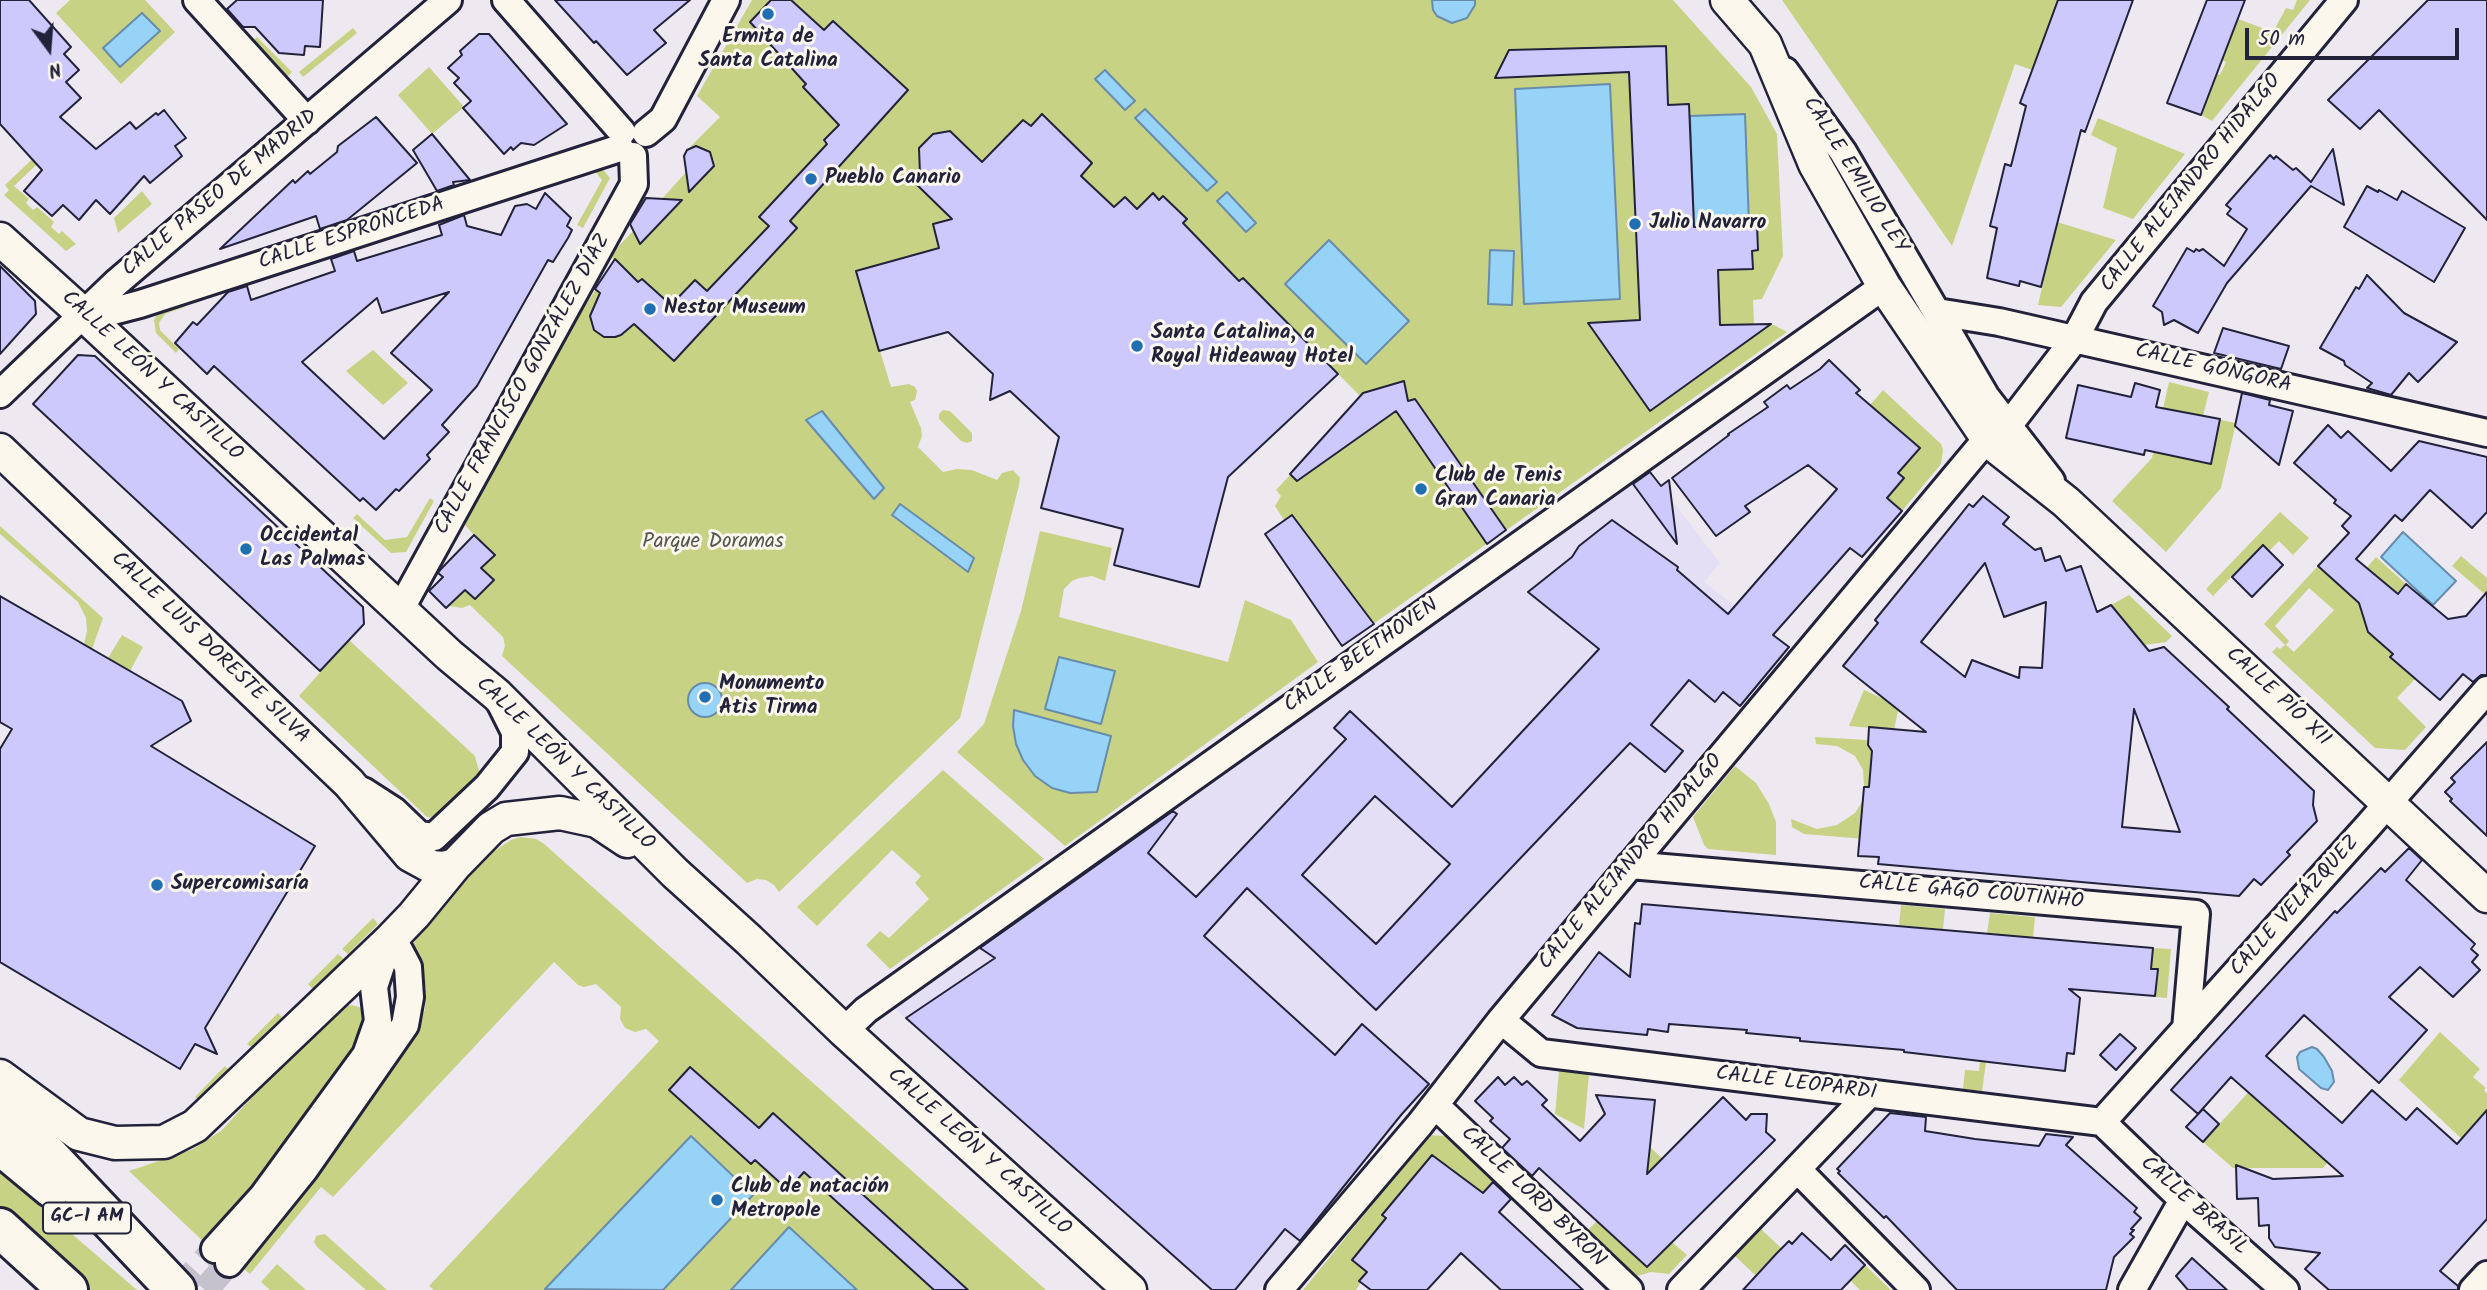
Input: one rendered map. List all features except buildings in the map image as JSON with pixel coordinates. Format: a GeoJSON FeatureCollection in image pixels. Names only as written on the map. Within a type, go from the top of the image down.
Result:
{"type":"FeatureCollection","features":[{"type":"Feature","properties":{"kind":"highway"},"geometry":{"type":"LineString","coordinates":[[0,1104],[175,1290]]}},
{"type":"Feature","properties":{"kind":"highway","name":"GC-1 AM"},"geometry":{"type":"LineString","coordinates":[[0,1145],[175,1290]]}},
{"type":"Feature","properties":{"kind":"highway","name":"GC-1 AM"},"geometry":{"type":"LineString","coordinates":[[0,1228],[68,1290]]}},
{"type":"Feature","properties":{"kind":"highway"},"geometry":{"type":"LineString","coordinates":[[0,1263],[41,1290]]}},
{"type":"Feature","properties":{"kind":"street"},"geometry":{"type":"LineString","coordinates":[[197,0],[307,121]]}},
{"type":"Feature","properties":{"kind":"street","name":"CALLE PASEO DE MADRID"},"geometry":{"type":"LineString","coordinates":[[0,394],[116,283],[448,0]]}},
{"type":"Feature","properties":{"kind":"street"},"geometry":{"type":"LineString","coordinates":[[506,0],[630,142],[663,119],[726,0]]}},
{"type":"Feature","properties":{"kind":"street","name":"CALLE EMILIO LEY"},"geometry":{"type":"LineString","coordinates":[[1727,0],[1765,44],[1843,152],[1937,312]]}},
{"type":"Feature","properties":{"kind":"street","name":"CALLE ALEJANDRO HIDALGO"},"geometry":{"type":"LineString","coordinates":[[1279,1290],[1980,447],[1999,434],[2074,340],[2094,302],[2344,0]]}},
{"type":"Feature","properties":{"kind":"street","name":"CALLE EMILIO LEY"},"geometry":{"type":"LineString","coordinates":[[1765,44],[1815,164],[1884,286]]}},
{"type":"Feature","properties":{"kind":"street","name":"CALLE ESPRONCEDA"},"geometry":{"type":"LineString","coordinates":[[83,314],[113,311],[140,304],[630,142]]}},
{"type":"Feature","properties":{"kind":"street","name":"CALLE FRANCISCO GONZÁLEZ DÍAZ"},"geometry":{"type":"LineString","coordinates":[[400,610],[634,184],[630,142]]}},
{"type":"Feature","properties":{"kind":"street","name":"CALLE LEÓN Y CASTILLO"},"geometry":{"type":"LineString","coordinates":[[0,239],[400,610],[497,695],[675,873],[1123,1286]]}},
{"type":"Feature","properties":{"kind":"street","name":"CALLE PÍO XII"},"geometry":{"type":"LineString","coordinates":[[1884,286],[1999,434],[2066,502],[2487,896]]}},
{"type":"Feature","properties":{"kind":"street","name":"CALLE BEETHOVEN"},"geometry":{"type":"LineString","coordinates":[[844,1031],[866,1010],[1884,286]]}},
{"type":"Feature","properties":{"kind":"street","name":"CALLE GÓNGORA"},"geometry":{"type":"LineString","coordinates":[[1937,312],[1999,322],[2487,433]]}},
{"type":"Feature","properties":{"kind":"street","name":"CALLE PÍO XII"},"geometry":{"type":"LineString","coordinates":[[1937,312],[1986,397],[1999,434]]}},
{"type":"Feature","properties":{"kind":"street","name":"CALLE LUIS DORESTE SILVA"},"geometry":{"type":"LineString","coordinates":[[0,450],[349,783],[410,855],[432,867],[443,868],[455,864]]}},
{"type":"Feature","properties":{"kind":"street","name":"CALLE VELÁZQUEZ"},"geometry":{"type":"LineString","coordinates":[[2102,1122],[2487,690]]}},
{"type":"Feature","properties":{"kind":"street"},"geometry":{"type":"LineString","coordinates":[[349,783],[394,811],[419,835],[435,837],[487,787],[515,752],[515,732],[497,695]]}},
{"type":"Feature","properties":{"kind":"street"},"geometry":{"type":"LineString","coordinates":[[0,1076],[79,1134],[115,1143],[164,1142],[195,1126],[414,915],[455,864],[491,828],[506,819],[560,813],[597,821],[675,873]]}},
{"type":"Feature","properties":{"kind":"street","name":"CALLE LUIS DORESTE SILVA"},"geometry":{"type":"LineString","coordinates":[[410,855],[417,887],[414,915]]}},
{"type":"Feature","properties":{"kind":"street","name":"CALLE GAGO COUTINHO"},"geometry":{"type":"LineString","coordinates":[[1630,865],[2196,914],[2186,1029]]}},
{"type":"Feature","properties":{"kind":"street"},"geometry":{"type":"LineString","coordinates":[[389,940],[399,950],[408,967],[410,997],[405,1025],[304,1170],[222,1256],[366,1055],[378,1021],[374,987],[389,940]]}},
{"type":"Feature","properties":{"kind":"street","name":"CALLE LEOPARDI"},"geometry":{"type":"LineString","coordinates":[[1501,1020],[1541,1053],[2102,1122]]}},
{"type":"Feature","properties":{"kind":"street"},"geometry":{"type":"LineString","coordinates":[[1681,1290],[1869,1094]]}},
{"type":"Feature","properties":{"kind":"street","name":"CALLE LORD BYRON"},"geometry":{"type":"LineString","coordinates":[[1435,1105],[1629,1290]]}},
{"type":"Feature","properties":{"kind":"street","name":"CALLE BRASIL"},"geometry":{"type":"LineString","coordinates":[[2102,1122],[2183,1200],[2285,1290]]}},
{"type":"Feature","properties":{"kind":"street"},"geometry":{"type":"LineString","coordinates":[[1797,1169],[1916,1290]]}},
{"type":"Feature","properties":{"kind":"street"},"geometry":{"type":"LineString","coordinates":[[2132,1290],[2183,1200]]}},
{"type":"Feature","properties":{"kind":"street"},"geometry":{"type":"LineString","coordinates":[[2473,1290],[2487,1275]]}},
{"type":"Feature","properties":{"kind":"shaded area"},"geometry":{"type":"Polygon","coordinates":[[[1649,470],[1720,563],[1704,582],[1789,647],[1259,1290],[1212,1290],[895,1009],[1649,470]]]}},
{"type":"Feature","properties":{"kind":"green space"},"geometry":{"type":"Polygon","coordinates":[[[70,0],[145,0],[175,32],[121,84],[56,13],[70,0]]]}},
{"type":"Feature","properties":{"kind":"green space","name":"Parque Doramas"},"geometry":{"type":"Polygon","coordinates":[[[752,0],[1673,0],[1751,87],[1777,134],[1783,256],[1762,299],[1753,300],[1754,324],[1772,324],[1787,332],[1342,646],[1265,534],[1284,520],[1275,506],[1281,496],[1276,490],[1362,398],[1243,278],[1239,281],[1183,223],[1187,219],[1164,196],[1159,200],[1153,194],[1137,209],[1125,197],[1049,273],[1081,176],[1092,163],[1043,115],[1031,126],[1023,120],[971,173],[968,149],[950,131],[933,134],[919,148],[919,165],[924,170],[913,181],[949,219],[933,224],[939,248],[856,272],[891,387],[909,384],[917,391],[915,400],[910,402],[921,428],[922,436],[918,447],[943,472],[972,470],[997,480],[1002,473],[1013,470],[1020,478],[1019,485],[960,718],[779,892],[766,880],[757,879],[747,883],[502,656],[505,646],[503,637],[470,605],[446,608],[429,591],[442,577],[437,572],[474,535],[465,525],[569,332],[614,260],[610,255],[639,225],[635,219],[629,219],[636,205],[646,198],[659,202],[688,170],[684,160],[687,150],[720,117],[697,96],[752,0]]]}},
{"type":"Feature","properties":{"kind":"green space"},"geometry":{"type":"Polygon","coordinates":[[[1782,0],[2058,0],[2032,70],[2015,64],[1952,246],[1782,0]]]}},
{"type":"Feature","properties":{"kind":"green space"},"geometry":{"type":"Polygon","coordinates":[[[2297,0],[2310,0],[2212,121],[2201,115],[2212,86],[2209,71],[2220,75],[2226,62],[2214,57],[2227,48],[2238,19],[2273,32],[2286,8],[2293,10],[2297,0]]]}},
{"type":"Feature","properties":{"kind":"green space"},"geometry":{"type":"Polygon","coordinates":[[[353,28],[357,33],[303,77],[299,72],[353,28]]]}},
{"type":"Feature","properties":{"kind":"green space"},"geometry":{"type":"Polygon","coordinates":[[[257,37],[292,72],[287,77],[252,42],[257,37]]]}},
{"type":"Feature","properties":{"kind":"green space"},"geometry":{"type":"Polygon","coordinates":[[[429,67],[464,107],[432,134],[398,95],[429,67]]]}},
{"type":"Feature","properties":{"kind":"green space"},"geometry":{"type":"Polygon","coordinates":[[[2098,118],[2185,154],[2133,219],[2103,208],[2117,148],[2091,135],[2098,118]]]}},
{"type":"Feature","properties":{"kind":"green space"},"geometry":{"type":"Polygon","coordinates":[[[68,125],[73,130],[14,186],[29,199],[26,203],[33,210],[37,207],[54,222],[51,227],[59,234],[62,231],[76,244],[66,251],[4,195],[9,190],[5,185],[68,125]]]}},
{"type":"Feature","properties":{"kind":"green space"},"geometry":{"type":"Polygon","coordinates":[[[597,162],[610,178],[583,228],[577,225],[602,180],[594,170],[528,193],[526,186],[597,162]]]}},
{"type":"Feature","properties":{"kind":"green space"},"geometry":{"type":"Polygon","coordinates":[[[142,191],[152,204],[118,233],[114,218],[142,191]]]}},
{"type":"Feature","properties":{"kind":"green space"},"geometry":{"type":"Polygon","coordinates":[[[2057,222],[2116,240],[2061,307],[2038,305],[2057,222]]]}},
{"type":"Feature","properties":{"kind":"green space"},"geometry":{"type":"Polygon","coordinates":[[[183,302],[185,307],[165,314],[159,323],[160,330],[179,349],[176,353],[156,333],[154,320],[159,310],[183,302]]]}},
{"type":"Feature","properties":{"kind":"green space"},"geometry":{"type":"Polygon","coordinates":[[[373,350],[408,383],[383,405],[346,371],[373,350]]]}},
{"type":"Feature","properties":{"kind":"green space"},"geometry":{"type":"Polygon","coordinates":[[[2169,382],[2209,392],[2203,416],[2174,411],[2236,423],[2221,488],[2166,552],[2112,501],[2152,458],[2169,382]]]}},
{"type":"Feature","properties":{"kind":"green space"},"geometry":{"type":"Polygon","coordinates":[[[1883,390],[1941,444],[1943,450],[1941,464],[1902,511],[1887,498],[1904,479],[1898,473],[1919,448],[1870,405],[1883,390]]]}},
{"type":"Feature","properties":{"kind":"green space"},"geometry":{"type":"Polygon","coordinates":[[[943,410],[950,411],[972,433],[972,441],[961,441],[939,419],[943,410]]]}},
{"type":"Feature","properties":{"kind":"green space"},"geometry":{"type":"Polygon","coordinates":[[[430,498],[434,501],[406,552],[391,553],[353,518],[357,514],[385,540],[407,537],[430,498]]]}},
{"type":"Feature","properties":{"kind":"green space"},"geometry":{"type":"Polygon","coordinates":[[[2280,512],[2309,538],[2293,555],[2279,541],[2269,551],[2262,545],[2213,596],[2206,589],[2280,512]]]}},
{"type":"Feature","properties":{"kind":"green space"},"geometry":{"type":"Polygon","coordinates":[[[0,526],[103,618],[92,649],[84,644],[86,618],[78,602],[0,534],[0,526]]]}},
{"type":"Feature","properties":{"kind":"green space"},"geometry":{"type":"Polygon","coordinates":[[[1040,531],[1112,548],[1105,581],[1092,576],[1072,581],[1064,589],[1059,617],[1228,662],[1245,600],[1291,620],[1318,662],[1065,846],[957,752],[984,724],[1021,611],[1040,531]]]}},
{"type":"Feature","properties":{"kind":"green space"},"geometry":{"type":"Polygon","coordinates":[[[2461,556],[2487,578],[2487,596],[2452,566],[2461,556]]]}},
{"type":"Feature","properties":{"kind":"green space"},"geometry":{"type":"Polygon","coordinates":[[[2376,557],[2406,584],[2387,606],[2357,579],[2376,557]]]}},
{"type":"Feature","properties":{"kind":"green space"},"geometry":{"type":"Polygon","coordinates":[[[2318,566],[2359,603],[2363,617],[2371,624],[2366,631],[2393,654],[2391,658],[2415,679],[2397,698],[2426,727],[2405,750],[2375,748],[2272,652],[2285,645],[2264,624],[2318,566]],[[2309,588],[2275,626],[2289,641],[2286,645],[2294,652],[2334,610],[2309,588]]]}},
{"type":"Feature","properties":{"kind":"green space"},"geometry":{"type":"Polygon","coordinates":[[[2129,595],[2172,636],[2166,642],[2144,645],[2111,605],[2129,595]]]}},
{"type":"Feature","properties":{"kind":"green space"},"geometry":{"type":"Polygon","coordinates":[[[122,635],[143,647],[130,671],[108,658],[122,635]]]}},
{"type":"Feature","properties":{"kind":"green space"},"geometry":{"type":"Polygon","coordinates":[[[349,640],[475,756],[480,775],[436,818],[427,817],[299,696],[349,640]]]}},
{"type":"Feature","properties":{"kind":"green space"},"geometry":{"type":"Polygon","coordinates":[[[1864,690],[1899,706],[1894,730],[1849,726],[1864,690]]]}},
{"type":"Feature","properties":{"kind":"green space"},"geometry":{"type":"Polygon","coordinates":[[[1815,737],[1867,740],[1872,751],[1869,787],[1864,787],[1863,770],[1855,756],[1837,746],[1816,744],[1815,737]]]}},
{"type":"Feature","properties":{"kind":"green space"},"geometry":{"type":"Polygon","coordinates":[[[1735,766],[1756,783],[1769,804],[1776,822],[1776,855],[1708,849],[1704,845],[1693,817],[1735,766]]]}},
{"type":"Feature","properties":{"kind":"green space"},"geometry":{"type":"Polygon","coordinates":[[[943,770],[1044,859],[890,969],[866,945],[880,931],[889,938],[929,899],[915,883],[921,876],[892,850],[817,926],[797,907],[943,770]]]}},
{"type":"Feature","properties":{"kind":"green space"},"geometry":{"type":"Polygon","coordinates":[[[1863,800],[1865,839],[1804,834],[1792,827],[1791,819],[1817,829],[1837,825],[1855,813],[1863,800]]]}},
{"type":"Feature","properties":{"kind":"green space"},"geometry":{"type":"Polygon","coordinates":[[[521,837],[543,843],[1046,1290],[434,1290],[429,1286],[659,1041],[646,1029],[635,1032],[625,1028],[620,1019],[621,1007],[596,984],[584,987],[578,985],[554,962],[333,1197],[321,1187],[250,1274],[239,1265],[298,1196],[419,1027],[425,1009],[426,989],[413,946],[421,925],[494,851],[521,837]]]}},
{"type":"Feature","properties":{"kind":"green space"},"geometry":{"type":"Polygon","coordinates":[[[1901,905],[1945,909],[1943,929],[1899,925],[1901,905]]]}},
{"type":"Feature","properties":{"kind":"green space"},"geometry":{"type":"Polygon","coordinates":[[[1990,913],[2035,917],[2033,938],[1987,933],[1990,913]]]}},
{"type":"Feature","properties":{"kind":"green space"},"geometry":{"type":"Polygon","coordinates":[[[373,918],[378,924],[348,954],[342,949],[373,918]]]}},
{"type":"Feature","properties":{"kind":"green space"},"geometry":{"type":"Polygon","coordinates":[[[2153,948],[2171,949],[2167,998],[2155,997],[2158,970],[2151,969],[2153,948]]]}},
{"type":"Feature","properties":{"kind":"green space"},"geometry":{"type":"Polygon","coordinates":[[[338,954],[344,959],[314,990],[308,984],[338,954]]]}},
{"type":"Feature","properties":{"kind":"green space"},"geometry":{"type":"Polygon","coordinates":[[[352,1005],[365,1012],[367,1035],[209,1247],[129,1171],[191,1150],[221,1131],[325,1018],[342,1007],[352,1005]]]}},
{"type":"Feature","properties":{"kind":"green space"},"geometry":{"type":"Polygon","coordinates":[[[278,1013],[283,1018],[253,1049],[247,1044],[278,1013]]]}},
{"type":"Feature","properties":{"kind":"green space"},"geometry":{"type":"Polygon","coordinates":[[[1993,1013],[1982,1091],[1963,1089],[1965,1070],[1979,1071],[1980,1062],[1970,1060],[1973,1041],[1993,1013]]]}},
{"type":"Feature","properties":{"kind":"green space"},"geometry":{"type":"Polygon","coordinates":[[[2440,1032],[2480,1069],[2473,1077],[2486,1088],[2487,1110],[2464,1141],[2399,1080],[2440,1032]]]}},
{"type":"Feature","properties":{"kind":"green space"},"geometry":{"type":"Polygon","coordinates":[[[2275,1063],[2285,1073],[2259,1102],[2328,1162],[2323,1168],[2233,1168],[2203,1142],[2275,1063]]]}},
{"type":"Feature","properties":{"kind":"green space"},"geometry":{"type":"Polygon","coordinates":[[[225,1066],[231,1072],[201,1102],[195,1097],[225,1066]]]}},
{"type":"Feature","properties":{"kind":"green space"},"geometry":{"type":"Polygon","coordinates":[[[1559,1071],[1589,1074],[1584,1129],[1555,1114],[1559,1071]]]}},
{"type":"Feature","properties":{"kind":"green space"},"geometry":{"type":"Polygon","coordinates":[[[1429,1135],[1446,1136],[1493,1181],[1481,1196],[1477,1188],[1466,1179],[1463,1181],[1454,1170],[1447,1165],[1445,1167],[1431,1155],[1420,1168],[1424,1172],[1382,1215],[1397,1227],[1379,1227],[1352,1259],[1367,1272],[1356,1290],[1303,1290],[1429,1135]]]}},
{"type":"Feature","properties":{"kind":"green space"},"geometry":{"type":"Polygon","coordinates":[[[1649,1146],[1698,1193],[1626,1247],[1648,1268],[1672,1242],[1687,1255],[1669,1274],[1651,1272],[1637,1276],[1588,1230],[1610,1208],[1649,1146]]]}},
{"type":"Feature","properties":{"kind":"green space"},"geometry":{"type":"Polygon","coordinates":[[[0,1172],[137,1290],[91,1290],[0,1210],[0,1172]]]}},
{"type":"Feature","properties":{"kind":"green space"},"geometry":{"type":"Polygon","coordinates":[[[1760,1228],[1781,1248],[1755,1275],[1734,1255],[1760,1228]]]}},
{"type":"Feature","properties":{"kind":"green space"},"geometry":{"type":"Polygon","coordinates":[[[324,1234],[387,1290],[366,1290],[317,1247],[314,1242],[316,1236],[324,1234]]]}},
{"type":"Feature","properties":{"kind":"green space"},"geometry":{"type":"Polygon","coordinates":[[[277,1264],[306,1290],[270,1290],[261,1282],[277,1264]]]}},
{"type":"Feature","properties":{"kind":"green space"},"geometry":{"type":"Polygon","coordinates":[[[1865,1265],[1891,1290],[1860,1290],[1850,1280],[1865,1265]]]}},
{"type":"Feature","properties":{"kind":"water"},"geometry":{"type":"Polygon","coordinates":[[[1432,0],[1475,0],[1475,5],[1467,18],[1452,23],[1437,16],[1432,0]]]}},
{"type":"Feature","properties":{"kind":"water"},"geometry":{"type":"Polygon","coordinates":[[[142,13],[160,31],[120,67],[103,48],[142,13]]]}},
{"type":"Feature","properties":{"kind":"water"},"geometry":{"type":"Polygon","coordinates":[[[1105,70],[1135,101],[1125,110],[1095,79],[1105,70]]]}},
{"type":"Feature","properties":{"kind":"water"},"geometry":{"type":"Polygon","coordinates":[[[1610,84],[1620,299],[1524,304],[1515,89],[1610,84]]]}},
{"type":"Feature","properties":{"kind":"water"},"geometry":{"type":"Polygon","coordinates":[[[1145,109],[1217,182],[1207,191],[1135,118],[1145,109]]]}},
{"type":"Feature","properties":{"kind":"water"},"geometry":{"type":"Polygon","coordinates":[[[1745,114],[1749,225],[1694,227],[1690,116],[1745,114]]]}},
{"type":"Feature","properties":{"kind":"water"},"geometry":{"type":"Polygon","coordinates":[[[1227,192],[1256,223],[1246,232],[1217,201],[1227,192]]]}},
{"type":"Feature","properties":{"kind":"water"},"geometry":{"type":"Polygon","coordinates":[[[1329,240],[1409,321],[1366,364],[1285,284],[1329,240]]]}},
{"type":"Feature","properties":{"kind":"water"},"geometry":{"type":"Polygon","coordinates":[[[1490,250],[1514,251],[1512,305],[1488,304],[1490,250]]]}},
{"type":"Feature","properties":{"kind":"water"},"geometry":{"type":"Polygon","coordinates":[[[822,411],[884,488],[874,499],[806,420],[822,411]]]}},
{"type":"Feature","properties":{"kind":"water"},"geometry":{"type":"Polygon","coordinates":[[[900,504],[974,558],[968,572],[892,515],[900,504]]]}},
{"type":"Feature","properties":{"kind":"water"},"geometry":{"type":"Polygon","coordinates":[[[2403,532],[2456,581],[2433,605],[2381,557],[2403,532]]]}},
{"type":"Feature","properties":{"kind":"water"},"geometry":{"type":"Polygon","coordinates":[[[1059,657],[1115,671],[1101,724],[1045,709],[1059,657]]]}},
{"type":"Feature","properties":{"kind":"water"},"geometry":{"type":"Polygon","coordinates":[[[705,683],[717,688],[722,700],[717,712],[705,717],[693,712],[688,700],[693,688],[705,683]]]}},
{"type":"Feature","properties":{"kind":"water"},"geometry":{"type":"Polygon","coordinates":[[[1014,710],[1111,736],[1097,792],[1070,793],[1052,788],[1035,776],[1023,760],[1016,744],[1014,710]]]}},
{"type":"Feature","properties":{"kind":"water"},"geometry":{"type":"Polygon","coordinates":[[[2312,1047],[2324,1057],[2332,1071],[2334,1082],[2328,1090],[2321,1088],[2299,1069],[2297,1057],[2300,1052],[2312,1047]]]}},
{"type":"Feature","properties":{"kind":"water"},"geometry":{"type":"Polygon","coordinates":[[[691,1136],[753,1195],[663,1290],[545,1289],[691,1136]]]}},
{"type":"Feature","properties":{"kind":"water"},"geometry":{"type":"Polygon","coordinates":[[[789,1227],[857,1290],[731,1290],[789,1227]]]}},
{"type":"Feature","properties":{"kind":"tunnel"},"geometry":{"type":"LineString","coordinates":[[178,1290],[215,1249]]}},
{"type":"Feature","properties":{"kind":"tunnel"},"geometry":{"type":"LineString","coordinates":[[205,1290],[229,1263]]}},
{"type":"Feature","properties":{"kind":"place","name":"Ermita de Santa Catalina"},"geometry":{"type":"Point","coordinates":[768,14]}},
{"type":"Feature","properties":{"kind":"place","name":"Pueblo Canario"},"geometry":{"type":"Point","coordinates":[811,179]}},
{"type":"Feature","properties":{"kind":"place","name":"Julio Navarro"},"geometry":{"type":"Point","coordinates":[1635,224]}},
{"type":"Feature","properties":{"kind":"place","name":"Nestor Museum"},"geometry":{"type":"Point","coordinates":[650,309]}},
{"type":"Feature","properties":{"kind":"place","name":"Santa Catalina, a Royal Hideaway Hotel"},"geometry":{"type":"Point","coordinates":[1137,346]}},
{"type":"Feature","properties":{"kind":"place","name":"Club de Tenis Gran Canaria"},"geometry":{"type":"Point","coordinates":[1421,489]}},
{"type":"Feature","properties":{"kind":"place","name":"Occidental Las Palmas"},"geometry":{"type":"Point","coordinates":[246,549]}},
{"type":"Feature","properties":{"kind":"place","name":"Monumento Atis Tirma"},"geometry":{"type":"Point","coordinates":[705,697]}},
{"type":"Feature","properties":{"kind":"place","name":"Supercomisaría"},"geometry":{"type":"Point","coordinates":[157,885]}},
{"type":"Feature","properties":{"kind":"place","name":"Club de natación Metropole"},"geometry":{"type":"Point","coordinates":[717,1200]}}]}
